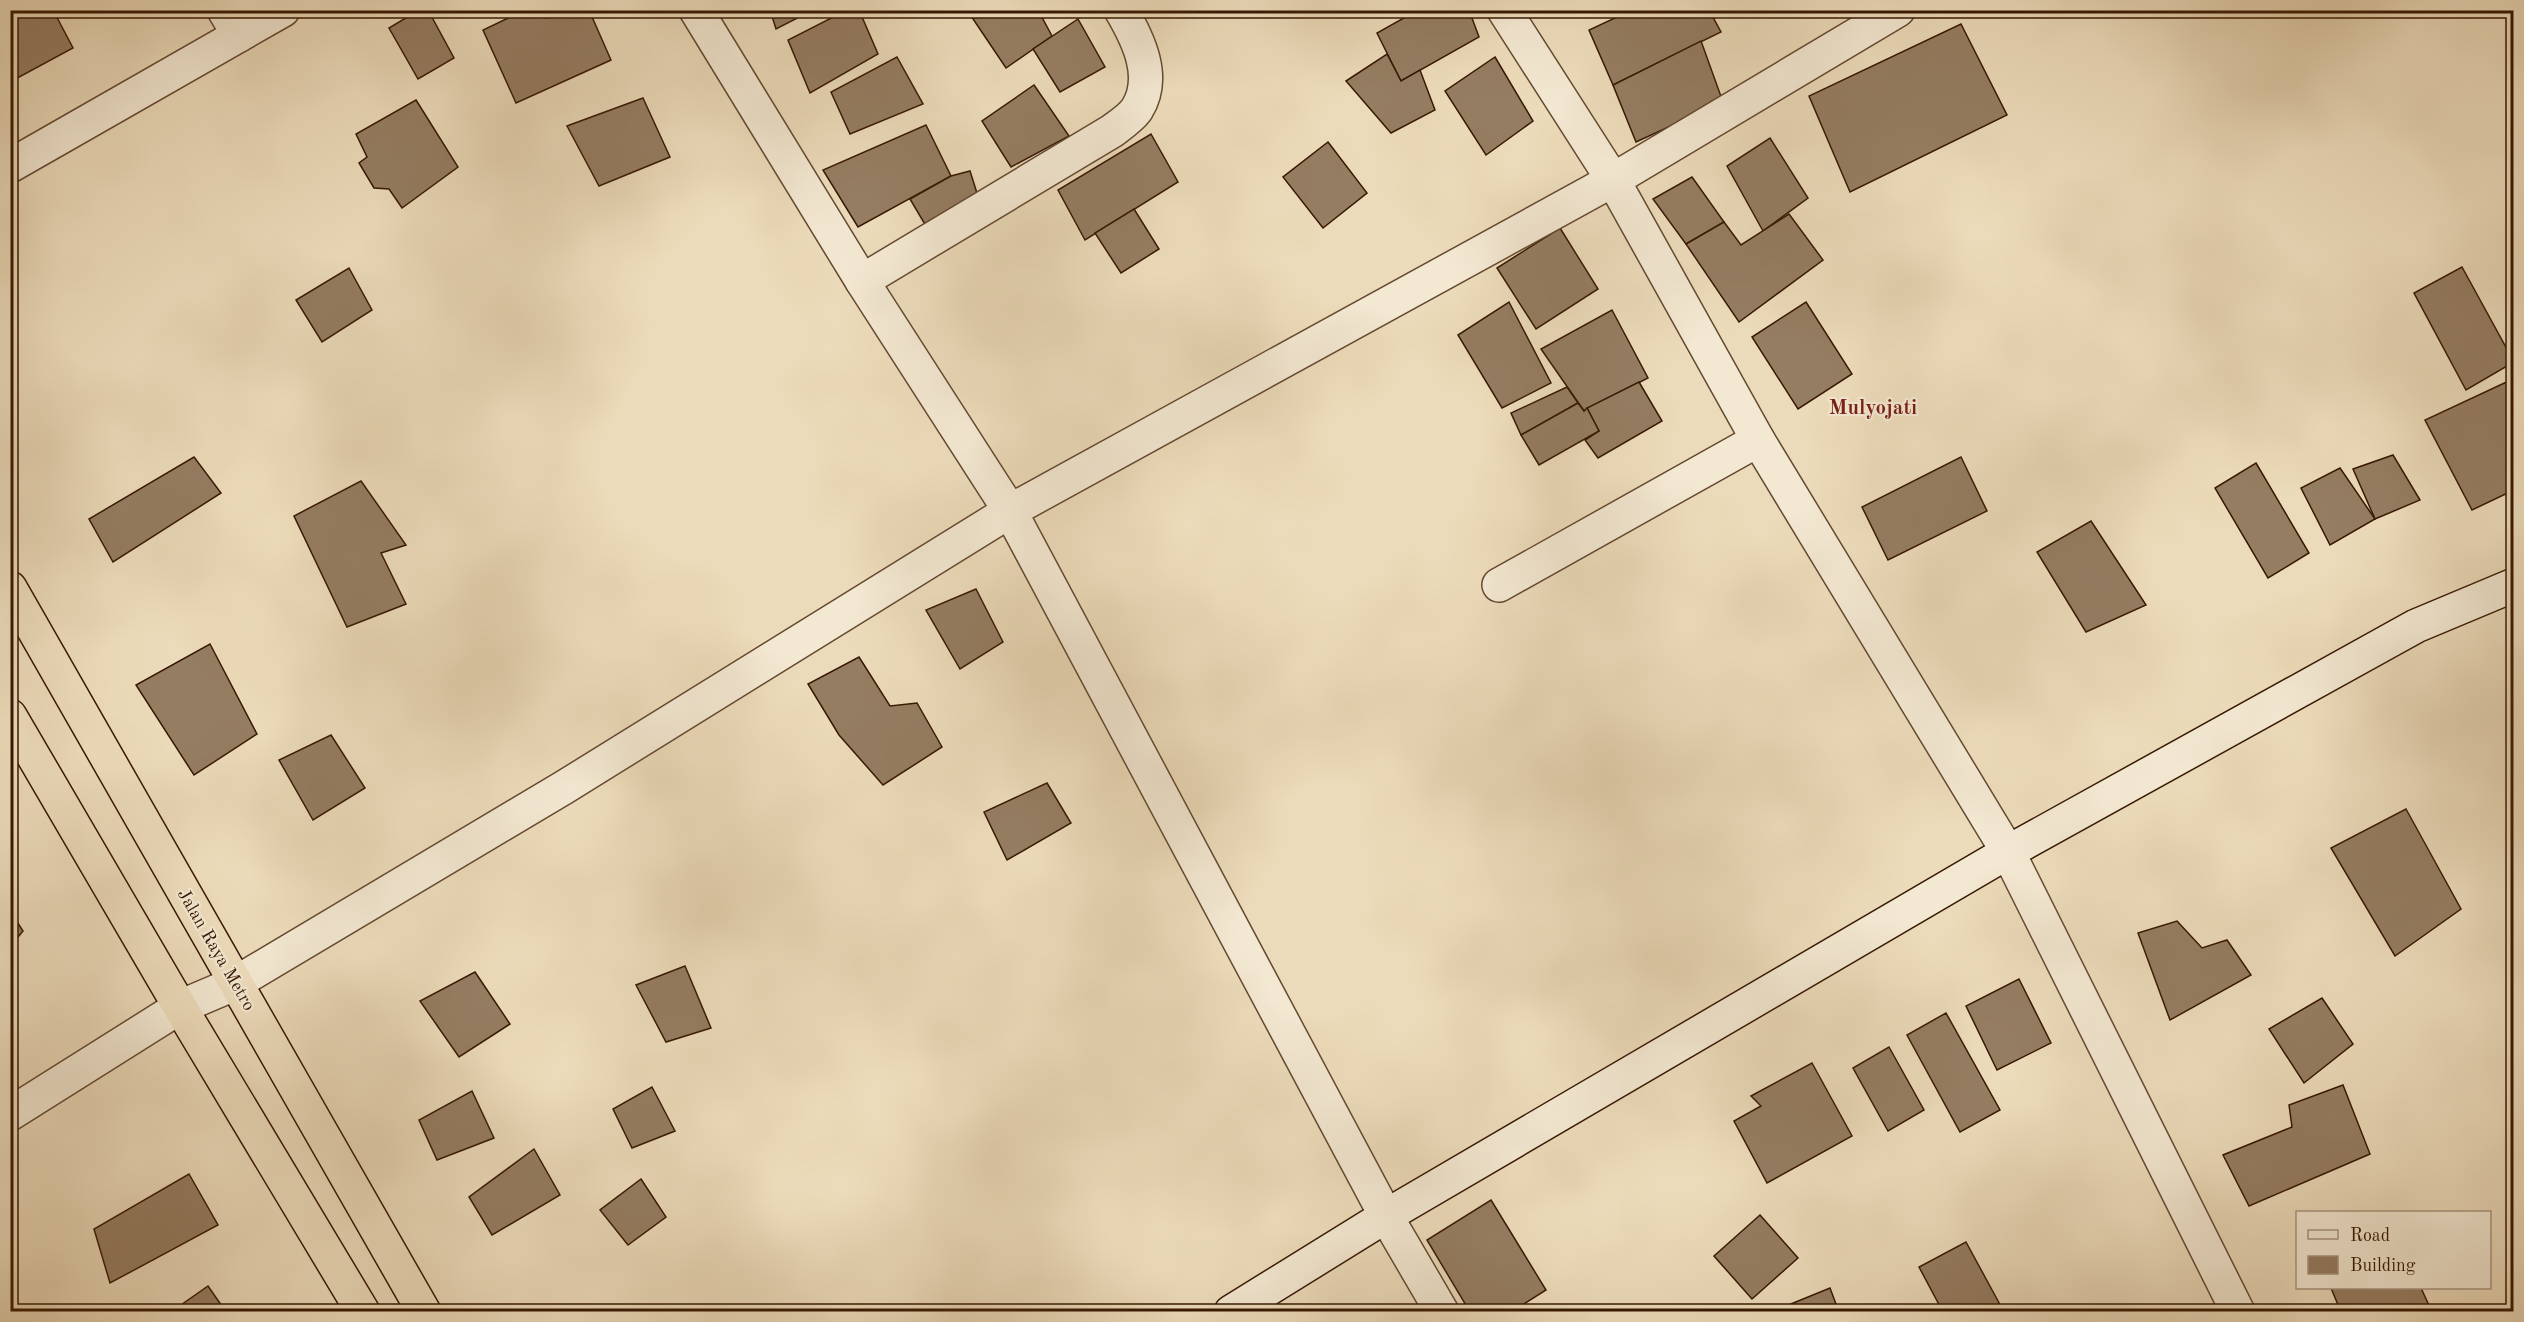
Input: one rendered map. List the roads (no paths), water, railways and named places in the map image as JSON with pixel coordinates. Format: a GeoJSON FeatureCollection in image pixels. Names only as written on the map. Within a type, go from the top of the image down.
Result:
{"type":"FeatureCollection","features":[{"type":"Feature","properties":{"kind":"highway","name":"Jalan Raya Metro"},"geometry":{"type":"LineString","coordinates":[[10,588],[234,984],[424,1311]]}},
{"type":"Feature","properties":{"kind":"highway"},"geometry":{"type":"LineString","coordinates":[[10,716],[180,1007],[363,1311]]}},
{"type":"Feature","properties":{"kind":"street"},"geometry":{"type":"LineString","coordinates":[[10,166],[231,23],[283,10]]}},
{"type":"Feature","properties":{"kind":"street"},"geometry":{"type":"LineString","coordinates":[[696,10],[862,281],[1010,511],[1386,1216],[1442,1311]]}},
{"type":"Feature","properties":{"kind":"street"},"geometry":{"type":"LineString","coordinates":[[862,281],[1112,131],[1137,110],[1146,81],[1138,40],[1121,10]]}},
{"type":"Feature","properties":{"kind":"street"},"geometry":{"type":"LineString","coordinates":[[1504,10],[1613,180],[1758,440],[2007,852],[2238,1311]]}},
{"type":"Feature","properties":{"kind":"street"},"geometry":{"type":"LineString","coordinates":[[10,1114],[180,1007],[234,984],[563,788],[1010,511],[1613,180],[1898,10]]}},
{"type":"Feature","properties":{"kind":"street"},"geometry":{"type":"LineString","coordinates":[[1499,585],[1758,440]]}},
{"type":"Feature","properties":{"kind":"street"},"geometry":{"type":"LineString","coordinates":[[1231,1311],[1386,1216],[2007,852],[2416,626],[2514,585]]}},
{"type":"Feature","properties":{"kind":"district","name":"Mulyojati"},"geometry":{"type":"Point","coordinates":[1873,408]}}]}
